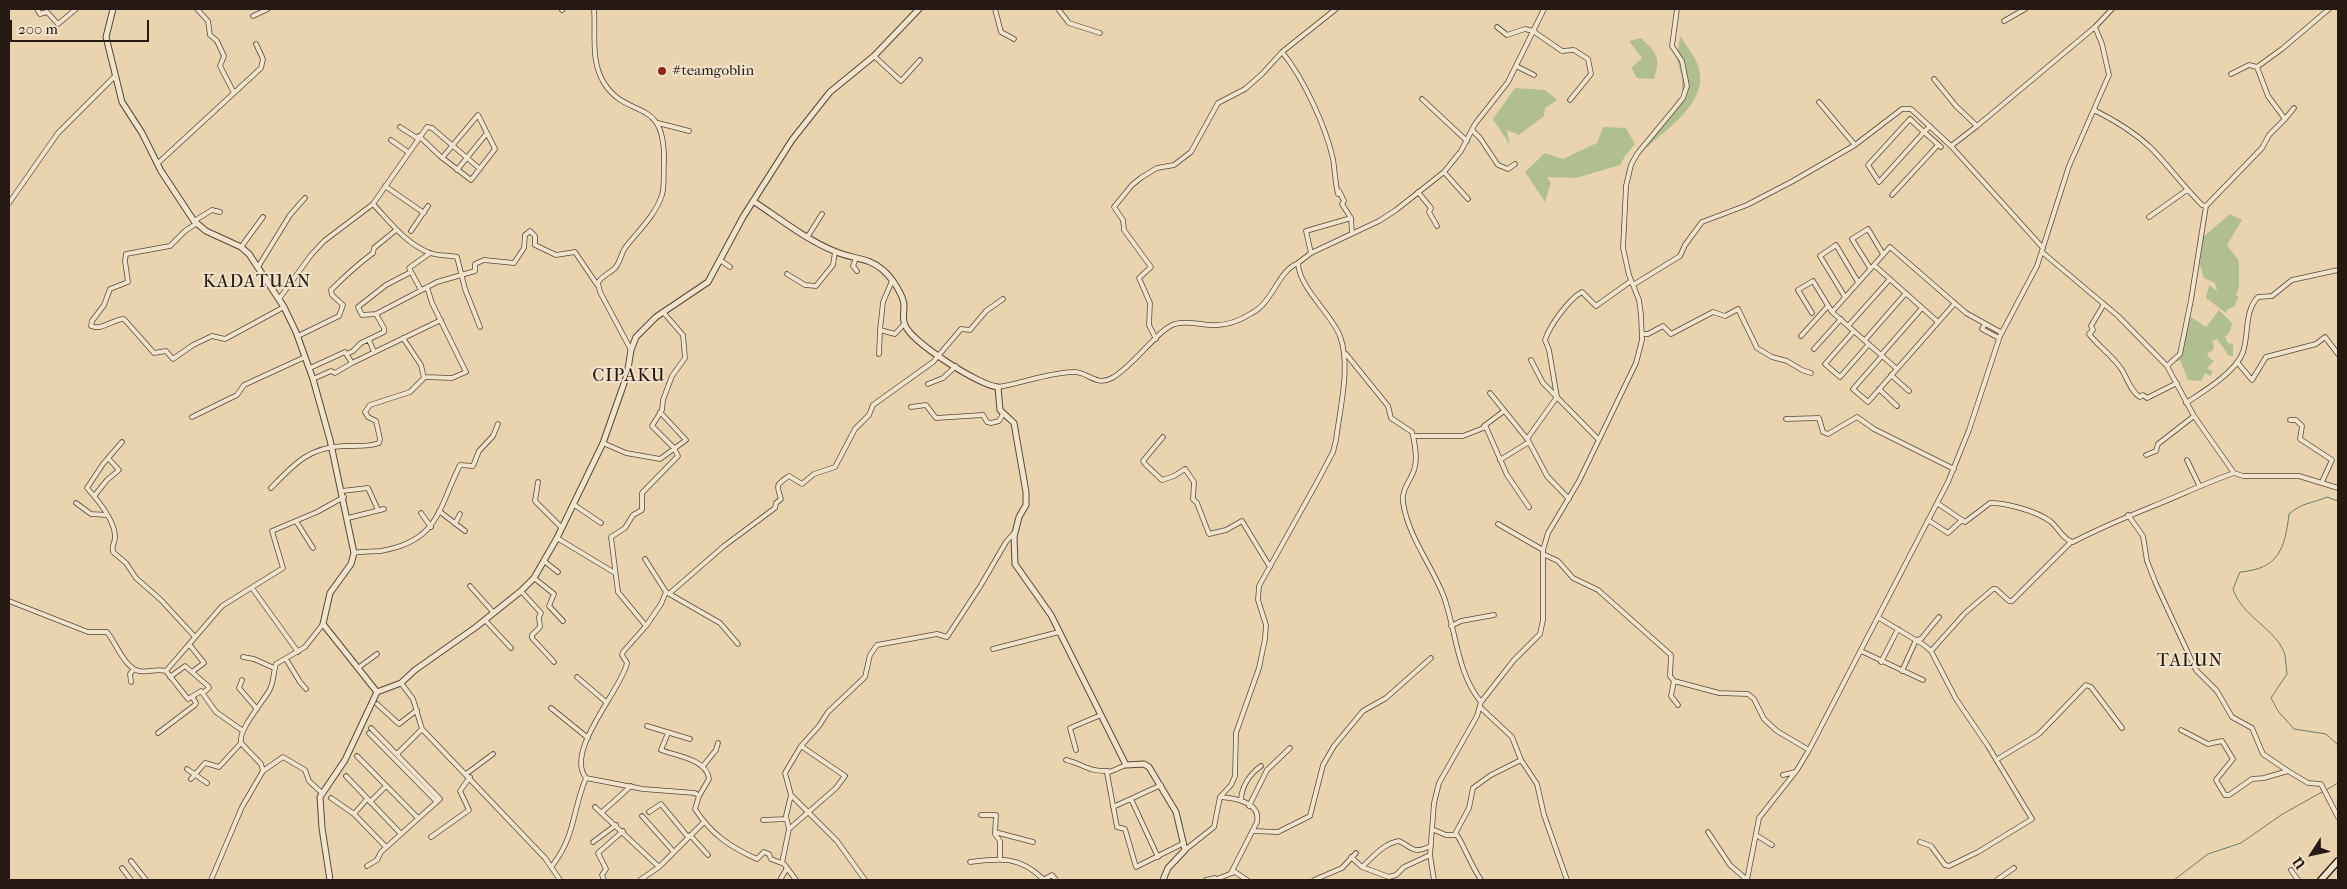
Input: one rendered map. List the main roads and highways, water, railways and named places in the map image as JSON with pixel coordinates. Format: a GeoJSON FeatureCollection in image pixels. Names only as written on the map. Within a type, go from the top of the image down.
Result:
{"type":"FeatureCollection","features":[{"type":"Feature","properties":{"kind":"main road"},"geometry":{"type":"LineString","coordinates":[[2321,880],[2338,861]]}},
{"type":"Feature","properties":{"kind":"waterway"},"geometry":{"type":"LineString","coordinates":[[2338,501],[2327,497],[2303,505],[2289,514],[2285,537],[2278,555],[2264,566],[2240,572],[2233,589],[2237,599],[2275,638],[2285,655],[2287,674],[2271,698],[2278,711],[2294,729],[2326,734],[2338,745]]}},
{"type":"Feature","properties":{"kind":"waterway"},"geometry":{"type":"LineString","coordinates":[[2326,790],[2338,783]]}},
{"type":"Feature","properties":{"kind":"waterway"},"geometry":{"type":"LineString","coordinates":[[2174,880],[2208,854],[2241,843],[2281,815],[2322,792]]}},
{"type":"Feature","properties":{"kind":"place","name":"#teamgoblin"},"geometry":{"type":"Point","coordinates":[662,71]}},
{"type":"Feature","properties":{"kind":"district","name":"KADATUAN"},"geometry":{"type":"Point","coordinates":[257,283]}},
{"type":"Feature","properties":{"kind":"district","name":"CIPAKU"},"geometry":{"type":"Point","coordinates":[629,377]}},
{"type":"Feature","properties":{"kind":"district","name":"TALUN"},"geometry":{"type":"Point","coordinates":[2190,662]}}]}
